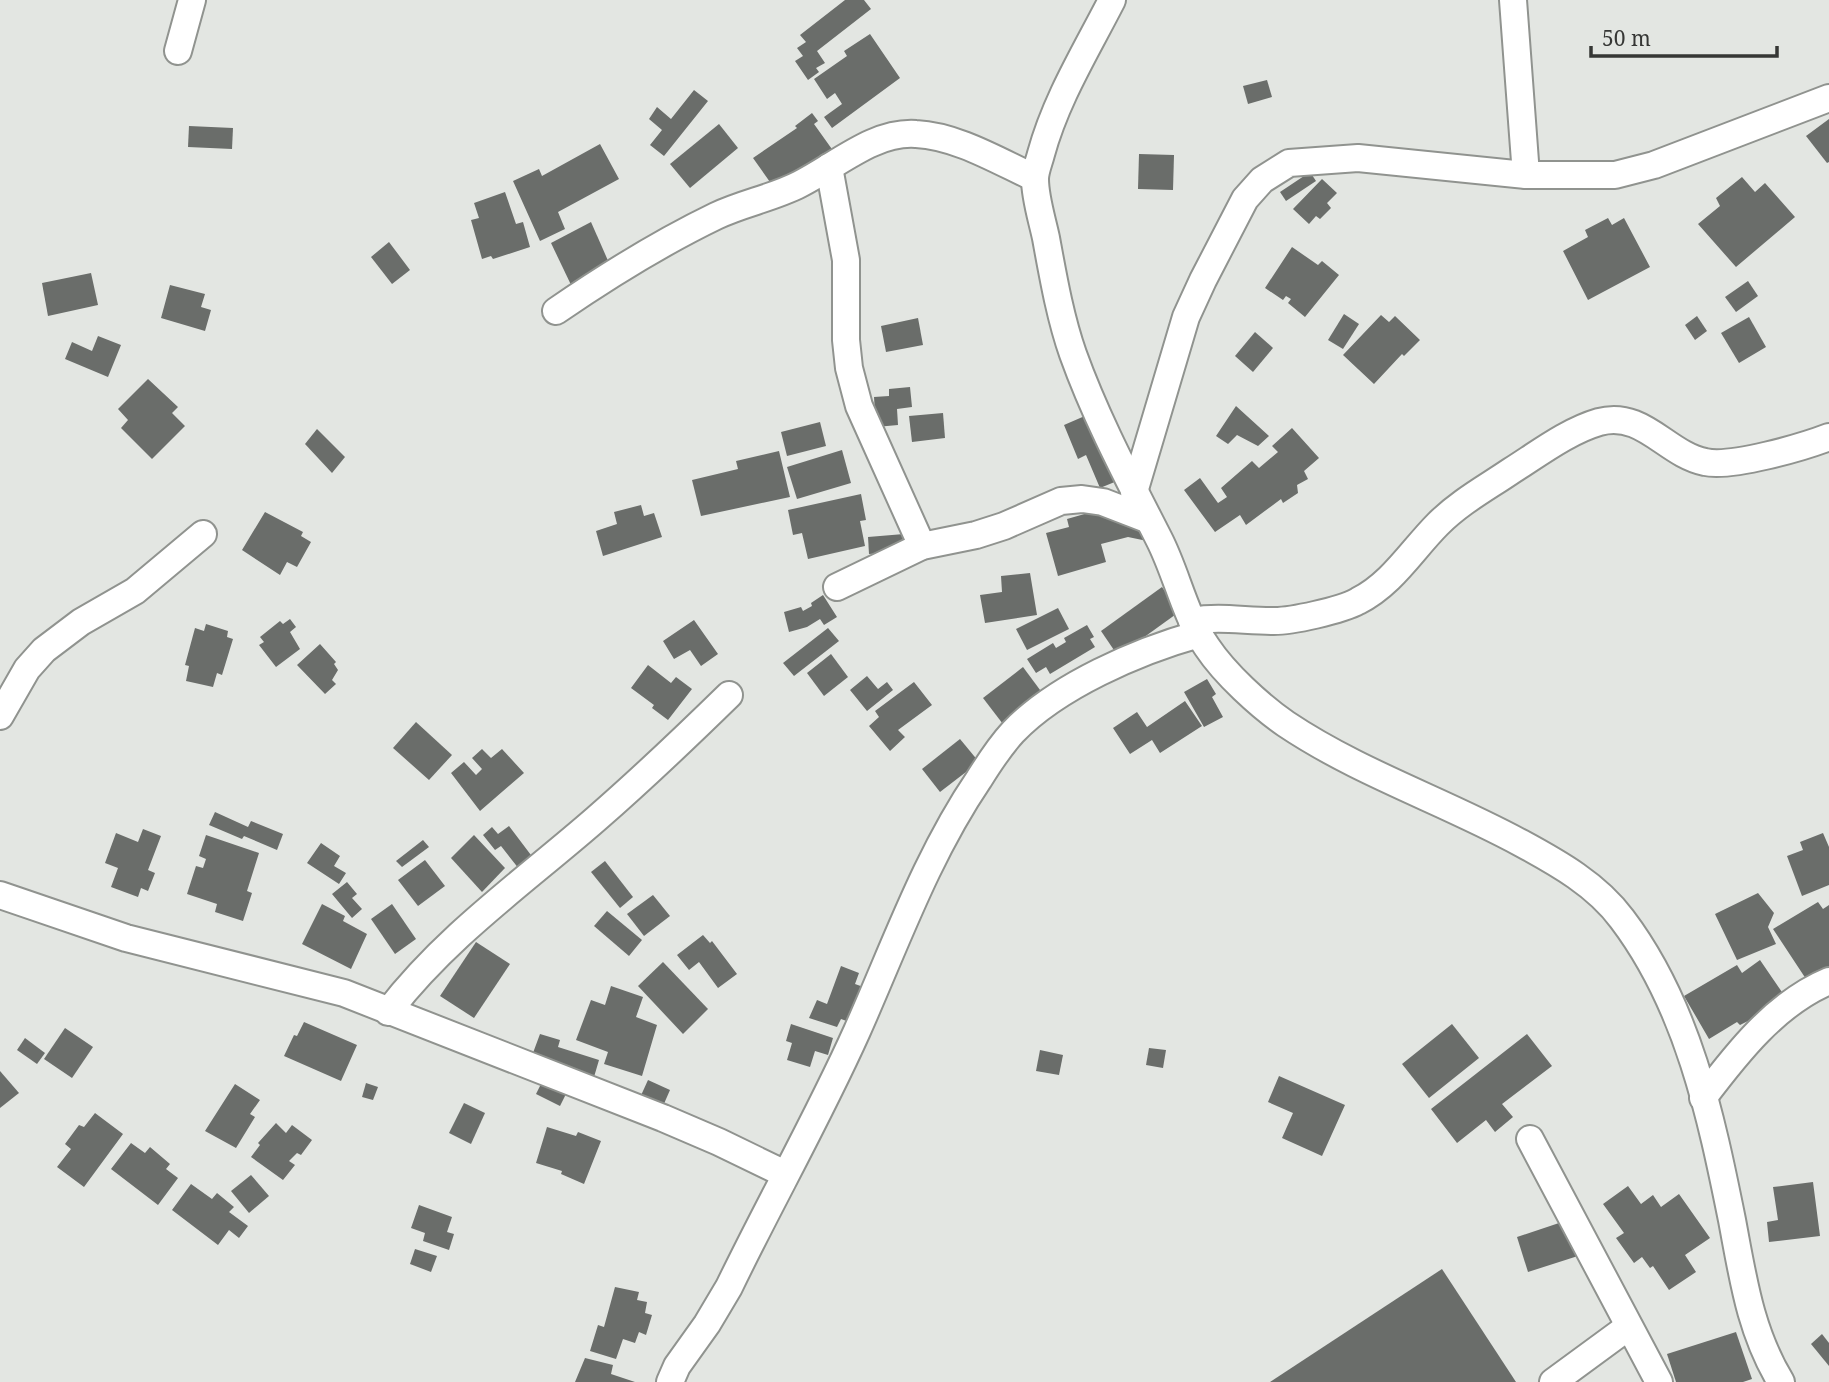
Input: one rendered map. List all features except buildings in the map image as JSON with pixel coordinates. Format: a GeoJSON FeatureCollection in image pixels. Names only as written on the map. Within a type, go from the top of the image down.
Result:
{"type":"FeatureCollection","features":[{"type":"Feature","properties":{"kind":"street"},"geometry":{"type":"LineString","coordinates":[[178,51],[192,0]]}},
{"type":"Feature","properties":{"kind":"street"},"geometry":{"type":"LineString","coordinates":[[1112,0],[1058,104],[1035,178],[1052,271],[1071,348],[1100,421],[1147,519],[1159,538],[1195,628],[1223,667],[1280,720],[1313,742],[1481,821],[1570,870],[1620,915],[1643,949],[1669,997],[1687,1040],[1717,1152],[1749,1311],[1768,1361],[1781,1382]]}},
{"type":"Feature","properties":{"kind":"street"},"geometry":{"type":"LineString","coordinates":[[1513,0],[1526,175]]}},
{"type":"Feature","properties":{"kind":"street"},"geometry":{"type":"LineString","coordinates":[[1134,492],[1186,317],[1203,280],[1245,199],[1262,180],[1289,163],[1358,158],[1526,175],[1615,175],[1654,165],[1829,98]]}},
{"type":"Feature","properties":{"kind":"street"},"geometry":{"type":"LineString","coordinates":[[556,311],[596,284],[691,229],[735,207],[799,185],[869,145],[891,137],[914,133],[937,137],[1035,178]]}},
{"type":"Feature","properties":{"kind":"street"},"geometry":{"type":"LineString","coordinates":[[830,167],[846,260],[846,340],[849,368],[859,406],[922,546]]}},
{"type":"Feature","properties":{"kind":"street"},"geometry":{"type":"LineString","coordinates":[[670,1382],[677,1366],[729,1287],[857,1032],[941,840],[967,796],[1013,732],[1046,703],[1081,682],[1213,617],[1274,622],[1293,620],[1358,601],[1402,566],[1435,527],[1462,502],[1557,442],[1601,421],[1627,420],[1650,430],[1681,453],[1706,463],[1740,461],[1829,437]]}},
{"type":"Feature","properties":{"kind":"street"},"geometry":{"type":"LineString","coordinates":[[837,587],[922,546],[976,535],[1004,526],[1062,500],[1103,502],[1147,519]]}},
{"type":"Feature","properties":{"kind":"street"},"geometry":{"type":"LineString","coordinates":[[0,716],[27,669],[44,650],[80,622],[135,591],[204,534]]}},
{"type":"Feature","properties":{"kind":"street"},"geometry":{"type":"LineString","coordinates":[[388,1012],[410,984],[472,923],[596,819],[729,695]]}},
{"type":"Feature","properties":{"kind":"street"},"geometry":{"type":"LineString","coordinates":[[2,900],[127,938],[344,993],[663,1118],[785,1174]]}},
{"type":"Feature","properties":{"kind":"street"},"geometry":{"type":"LineString","coordinates":[[1703,1098],[1733,1058],[1762,1028],[1798,998],[1829,981]]}},
{"type":"Feature","properties":{"kind":"street"},"geometry":{"type":"LineString","coordinates":[[1530,1139],[1659,1382]]}},
{"type":"Feature","properties":{"kind":"street"},"geometry":{"type":"LineString","coordinates":[[1553,1382],[1628,1327]]}}]}
